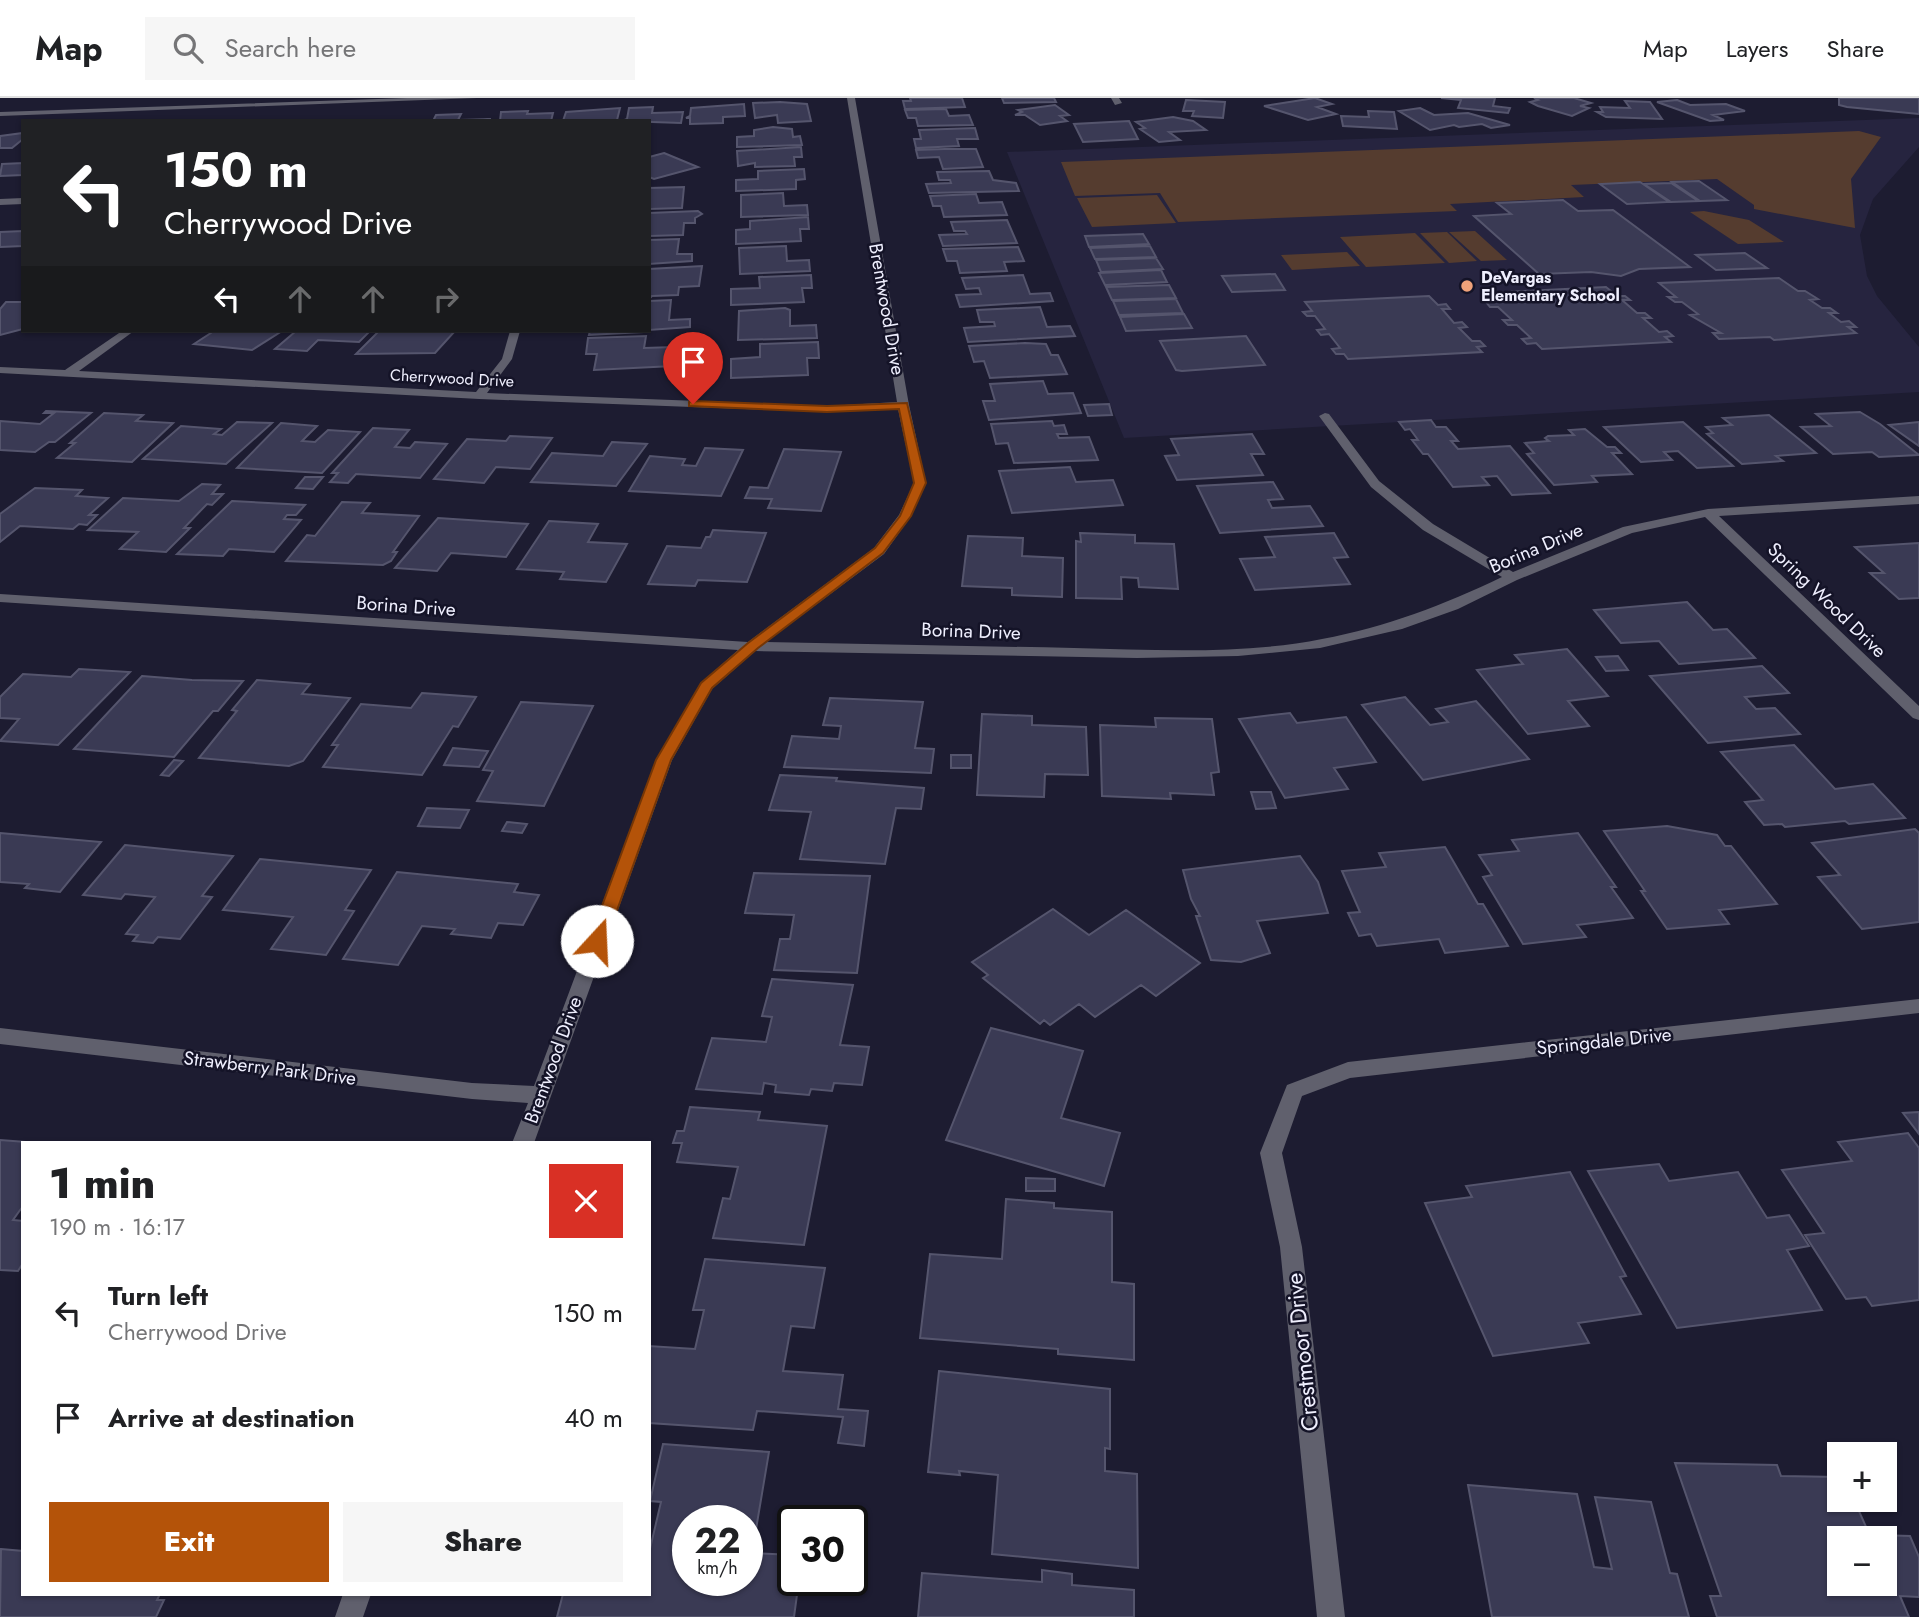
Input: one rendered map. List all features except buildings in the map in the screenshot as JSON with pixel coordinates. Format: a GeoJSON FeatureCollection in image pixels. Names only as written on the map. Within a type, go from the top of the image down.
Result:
{"type":"FeatureCollection","features":[{"type":"Feature","properties":{"kind":"street"},"geometry":{"type":"LineString","coordinates":[[0,114],[473,98]]}},
{"type":"Feature","properties":{"kind":"street","name":"Brentwood Drive"},"geometry":{"type":"LineString","coordinates":[[524,1141],[664,760],[706,686],[753,645],[879,551],[905,516],[920,483],[903,405],[851,98]]}},
{"type":"Feature","properties":{"kind":"street"},"geometry":{"type":"LineString","coordinates":[[0,202],[21,201]]}},
{"type":"Feature","properties":{"kind":"street"},"geometry":{"type":"LineString","coordinates":[[67,374],[126,333]]}},
{"type":"Feature","properties":{"kind":"street"},"geometry":{"type":"LineString","coordinates":[[478,396],[507,359],[514,333]]}},
{"type":"Feature","properties":{"kind":"street","name":"Cherrywood Drive"},"geometry":{"type":"LineString","coordinates":[[0,370],[478,396],[827,409],[903,405]]}},
{"type":"Feature","properties":{"kind":"street"},"geometry":{"type":"LineString","coordinates":[[1325,416],[1376,484],[1428,527],[1512,577]]}},
{"type":"Feature","properties":{"kind":"street","name":"Borina Drive"},"geometry":{"type":"LineString","coordinates":[[0,598],[700,645],[1137,654],[1238,652],[1320,644],[1397,626],[1453,607],[1512,577],[1628,530],[1708,513],[1919,500]]}},
{"type":"Feature","properties":{"kind":"street","name":"Spring Wood Drive"},"geometry":{"type":"LineString","coordinates":[[1708,513],[1919,715]]}},
{"type":"Feature","properties":{"kind":"street","name":"Springdale Drive"},"geometry":{"type":"LineString","coordinates":[[1294,1091],[1348,1070],[1919,1006]]}},
{"type":"Feature","properties":{"kind":"street","name":"Strawberry Park Drive"},"geometry":{"type":"LineString","coordinates":[[0,1036],[472,1091],[540,1095]]}},
{"type":"Feature","properties":{"kind":"street","name":"Crestmoor Drive"},"geometry":{"type":"LineString","coordinates":[[1294,1091],[1271,1153],[1291,1247],[1331,1617]]}},
{"type":"Feature","properties":{"kind":"street"},"geometry":{"type":"LineString","coordinates":[[349,1617],[356,1596]]}},
{"type":"Feature","properties":{"kind":"shaded area","name":"DeVargas Elementary School"},"geometry":{"type":"Polygon","coordinates":[[[1919,118],[1919,147],[1873,199],[1860,235],[1867,276],[1877,296],[1919,347],[1919,392],[1124,438],[1007,152],[1919,118]]]}},
{"type":"Feature","properties":{"kind":"shaded area"},"geometry":{"type":"Polygon","coordinates":[[[1859,131],[1881,137],[1851,179],[1855,228],[1754,209],[1754,205],[1717,179],[1571,185],[1584,197],[1450,204],[1457,211],[1178,222],[1160,193],[1075,196],[1061,162],[1859,131]]]}},
{"type":"Feature","properties":{"kind":"shaded area"},"geometry":{"type":"Polygon","coordinates":[[[1157,195],[1176,223],[1092,227],[1077,198],[1157,195]]]}},
{"type":"Feature","properties":{"kind":"shaded area"},"geometry":{"type":"Polygon","coordinates":[[[1704,211],[1749,220],[1784,242],[1738,244],[1690,212],[1704,211]]]}},
{"type":"Feature","properties":{"kind":"shaded area"},"geometry":{"type":"Polygon","coordinates":[[[1475,231],[1507,260],[1481,261],[1449,232],[1475,231]]]}},
{"type":"Feature","properties":{"kind":"shaded area"},"geometry":{"type":"Polygon","coordinates":[[[1447,232],[1477,261],[1449,263],[1420,233],[1447,232]]]}},
{"type":"Feature","properties":{"kind":"shaded area"},"geometry":{"type":"Polygon","coordinates":[[[1415,233],[1445,263],[1366,267],[1340,237],[1415,233]]]}},
{"type":"Feature","properties":{"kind":"shaded area"},"geometry":{"type":"Polygon","coordinates":[[[1347,252],[1360,266],[1292,270],[1281,255],[1347,252]]]}},
{"type":"Feature","properties":{"kind":"place","name":"DeVargas Elementary School"},"geometry":{"type":"Point","coordinates":[1467,286]}},
{"type":"Feature","properties":{"kind":"route"},"geometry":{"type":"LineString","coordinates":[[597,941],[664,760],[706,686],[753,645],[879,551],[905,516],[920,483],[903,405],[827,409],[693,404]]}}]}
